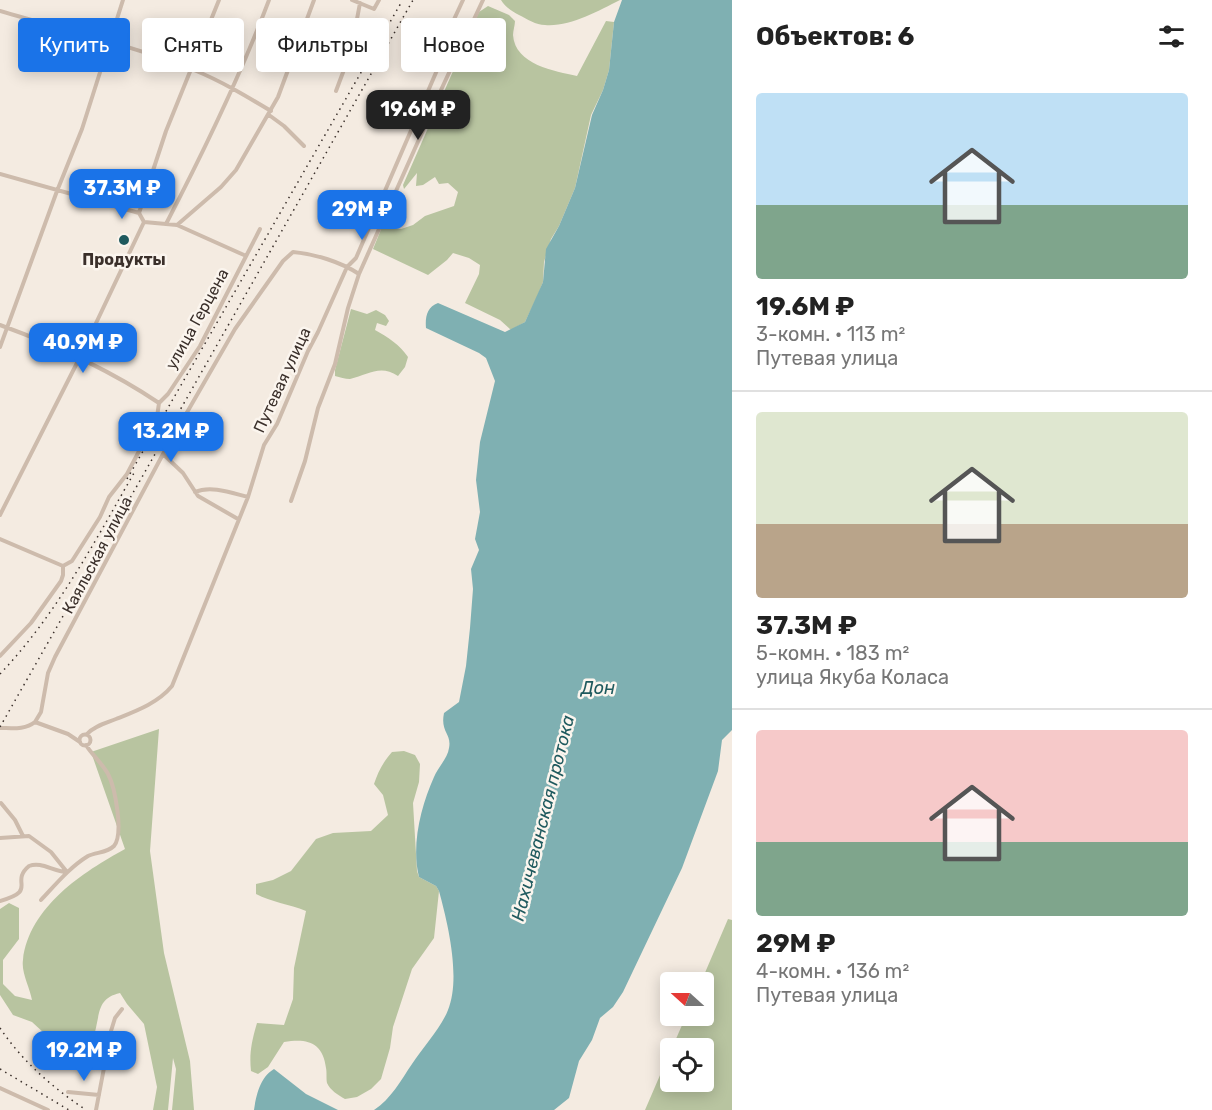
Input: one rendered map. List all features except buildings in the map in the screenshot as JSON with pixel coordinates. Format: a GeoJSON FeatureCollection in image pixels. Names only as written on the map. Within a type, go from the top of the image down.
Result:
{"type":"FeatureCollection","features":[{"type":"Feature","properties":{"kind":"street"},"geometry":{"type":"LineString","coordinates":[[118,18],[123,0]]}},
{"type":"Feature","properties":{"kind":"street"},"geometry":{"type":"LineString","coordinates":[[212,18],[219,0]]}},
{"type":"Feature","properties":{"kind":"street"},"geometry":{"type":"LineString","coordinates":[[166,224],[247,59],[269,0]]}},
{"type":"Feature","properties":{"kind":"street"},"geometry":{"type":"LineString","coordinates":[[177,225],[229,178],[270,113],[314,0]]}},
{"type":"Feature","properties":{"kind":"street"},"geometry":{"type":"LineString","coordinates":[[352,0],[374,9],[379,0]]}},
{"type":"Feature","properties":{"kind":"street","name":"Путевая улица"},"geometry":{"type":"LineString","coordinates":[[68,734],[87,734],[95,727],[132,713],[156,700],[172,686],[248,497],[264,445],[277,424],[347,267],[356,258],[444,54],[444,41],[463,0]]}},
{"type":"Feature","properties":{"kind":"street"},"geometry":{"type":"LineString","coordinates":[[291,501],[305,461],[318,408],[335,364],[348,308],[359,274],[483,0]]}},
{"type":"Feature","properties":{"kind":"street"},"geometry":{"type":"LineString","coordinates":[[336,91],[351,51],[360,3]]}},
{"type":"Feature","properties":{"kind":"street"},"geometry":{"type":"LineString","coordinates":[[0,11],[24,18]]}},
{"type":"Feature","properties":{"kind":"street"},"geometry":{"type":"LineString","coordinates":[[0,347],[101,72]]}},
{"type":"Feature","properties":{"kind":"street"},"geometry":{"type":"LineString","coordinates":[[139,213],[166,131],[191,72]]}},
{"type":"Feature","properties":{"kind":"street"},"geometry":{"type":"LineString","coordinates":[[198,72],[233,88],[270,113],[304,146]]}},
{"type":"Feature","properties":{"kind":"street"},"geometry":{"type":"LineString","coordinates":[[0,174],[139,213],[144,222]]}},
{"type":"Feature","properties":{"kind":"street"},"geometry":{"type":"LineString","coordinates":[[144,222],[177,225],[244,255]]}},
{"type":"Feature","properties":{"kind":"street"},"geometry":{"type":"LineString","coordinates":[[0,515],[144,222]]}},
{"type":"Feature","properties":{"kind":"street","name":"улица Герцена"},"geometry":{"type":"LineString","coordinates":[[0,656],[31,623],[61,581],[63,566],[72,561],[110,497],[127,474],[157,417],[159,403],[168,394],[200,346],[244,255],[260,228]]}},
{"type":"Feature","properties":{"kind":"street","name":"Каяльская улица"},"geometry":{"type":"LineString","coordinates":[[35,722],[41,712],[44,686],[55,657],[163,454],[235,328],[283,261],[293,252],[307,253],[347,267],[359,274]]}},
{"type":"Feature","properties":{"kind":"street"},"geometry":{"type":"LineString","coordinates":[[0,325],[79,358],[131,385],[159,403]]}},
{"type":"Feature","properties":{"kind":"street"},"geometry":{"type":"LineString","coordinates":[[163,454],[183,472],[195,492],[206,502],[238,519]]}},
{"type":"Feature","properties":{"kind":"street"},"geometry":{"type":"LineString","coordinates":[[195,492],[203,489],[248,497]]}},
{"type":"Feature","properties":{"kind":"street"},"geometry":{"type":"LineString","coordinates":[[0,540],[63,566]]}},
{"type":"Feature","properties":{"kind":"street"},"geometry":{"type":"LineString","coordinates":[[0,728],[22,728],[35,722]]}},
{"type":"Feature","properties":{"kind":"street","name":"Путевая улица"},"geometry":{"type":"LineString","coordinates":[[35,722],[68,734],[86,746],[108,773],[116,804],[118,824],[117,839],[114,845],[87,857],[68,872]]}},
{"type":"Feature","properties":{"kind":"street"},"geometry":{"type":"LineString","coordinates":[[86,746],[91,740],[87,734]]}},
{"type":"Feature","properties":{"kind":"street"},"geometry":{"type":"LineString","coordinates":[[80,742],[81,735]]}},
{"type":"Feature","properties":{"kind":"street"},"geometry":{"type":"LineString","coordinates":[[1,803],[15,820],[23,836]]}},
{"type":"Feature","properties":{"kind":"street"},"geometry":{"type":"LineString","coordinates":[[0,838],[23,836],[37,841],[51,852],[68,872]]}},
{"type":"Feature","properties":{"kind":"street"},"geometry":{"type":"LineString","coordinates":[[0,901],[21,893],[22,875],[29,866],[39,864],[60,872],[68,872]]}},
{"type":"Feature","properties":{"kind":"street"},"geometry":{"type":"LineString","coordinates":[[41,900],[68,872]]}},
{"type":"Feature","properties":{"kind":"street"},"geometry":{"type":"LineString","coordinates":[[96,1110],[111,1031],[115,1018],[122,1009]]}},
{"type":"Feature","properties":{"kind":"street"},"geometry":{"type":"LineString","coordinates":[[0,1088],[48,1110]]}},
{"type":"Feature","properties":{"kind":"street"},"geometry":{"type":"LineString","coordinates":[[68,1092],[99,1095]]}},
{"type":"Feature","properties":{"kind":"green space"},"geometry":{"type":"Polygon","coordinates":[[[501,0],[620,0],[574,21],[545,25],[519,15],[501,0]]]}},
{"type":"Feature","properties":{"kind":"green space"},"geometry":{"type":"Polygon","coordinates":[[[488,6],[509,15],[515,21],[513,35],[515,45],[528,60],[548,69],[577,76],[606,21],[614,22],[609,70],[603,90],[591,115],[575,188],[551,239],[544,262],[543,282],[537,297],[525,322],[511,330],[500,320],[465,303],[479,274],[480,265],[469,258],[453,253],[428,275],[373,249],[382,227],[401,229],[413,225],[425,216],[454,206],[458,192],[448,183],[439,184],[435,177],[423,185],[416,186],[417,173],[404,189],[403,185],[453,72],[506,72],[506,18],[476,18],[479,12],[488,6]]]}},
{"type":"Feature","properties":{"kind":"green space"},"geometry":{"type":"Polygon","coordinates":[[[351,309],[367,314],[376,310],[385,315],[389,321],[386,326],[377,323],[375,330],[385,335],[408,357],[405,367],[398,376],[380,371],[350,379],[335,376],[351,309]]]}},
{"type":"Feature","properties":{"kind":"green space"},"geometry":{"type":"Polygon","coordinates":[[[159,729],[150,851],[164,953],[190,1061],[194,1110],[172,1110],[176,1069],[173,1058],[168,1110],[153,1110],[157,1087],[144,1024],[120,993],[104,1002],[99,1012],[95,1032],[68,1041],[44,1033],[32,1022],[13,1015],[0,995],[0,909],[9,903],[19,908],[19,939],[3,960],[3,984],[15,996],[32,1000],[24,975],[23,960],[27,941],[36,924],[60,893],[92,869],[125,849],[91,752],[159,729]]]}},
{"type":"Feature","properties":{"kind":"green space"},"geometry":{"type":"Polygon","coordinates":[[[404,751],[415,755],[420,764],[419,782],[413,803],[417,871],[419,877],[436,886],[439,891],[434,938],[412,969],[393,1027],[381,1079],[371,1089],[357,1097],[345,1099],[328,1086],[321,1052],[312,1044],[300,1041],[284,1042],[268,1067],[258,1074],[251,1071],[251,1047],[257,1023],[284,1025],[293,999],[294,968],[306,911],[256,894],[256,884],[273,880],[291,871],[316,839],[333,833],[371,831],[388,815],[383,795],[374,784],[377,775],[392,752],[404,751]]]}},
{"type":"Feature","properties":{"kind":"green space"},"geometry":{"type":"Polygon","coordinates":[[[728,919],[732,920],[732,1110],[645,1110],[660,1075],[660,1092],[714,1092],[714,1038],[676,1038],[682,1026],[714,1026],[714,972],[705,972],[728,919]]]}},
{"type":"Feature","properties":{"kind":"water","name":"Дон"},"geometry":{"type":"Polygon","coordinates":[[[622,0],[732,0],[732,730],[722,740],[718,771],[682,868],[623,992],[613,1007],[600,1018],[592,1040],[579,1061],[569,1098],[554,1110],[374,1110],[391,1095],[437,1030],[452,997],[452,951],[446,919],[436,886],[419,877],[416,852],[421,813],[429,788],[448,752],[449,739],[444,725],[444,713],[459,702],[466,666],[473,589],[471,569],[479,550],[475,539],[480,512],[476,480],[480,442],[495,381],[486,358],[426,328],[426,316],[431,307],[438,303],[505,332],[525,322],[543,282],[546,249],[559,226],[575,188],[592,115],[609,70],[614,22],[622,0]]]}},
{"type":"Feature","properties":{"kind":"water"},"geometry":{"type":"Polygon","coordinates":[[[274,1069],[306,1094],[338,1110],[254,1110],[262,1082],[274,1069]]]}},
{"type":"Feature","properties":{"kind":"railway"},"geometry":{"type":"LineString","coordinates":[[0,727],[413,0]]}},
{"type":"Feature","properties":{"kind":"railway"},"geometry":{"type":"LineString","coordinates":[[127,479],[401,3]]}},
{"type":"Feature","properties":{"kind":"railway"},"geometry":{"type":"LineString","coordinates":[[0,674],[39,628],[73,578],[134,473]]}},
{"type":"Feature","properties":{"kind":"railway"},"geometry":{"type":"LineString","coordinates":[[0,1028],[18,1052],[39,1073],[86,1110]]}},
{"type":"Feature","properties":{"kind":"railway"},"geometry":{"type":"LineString","coordinates":[[0,1069],[69,1110]]}},
{"type":"Feature","properties":{"kind":"place","name":"Продукты"},"geometry":{"type":"Point","coordinates":[124,240]}},
{"type":"Feature","properties":{"kind":"water label","name":"Нахичеванская протока"},"geometry":{"type":"Point","coordinates":[543,818]}}]}
